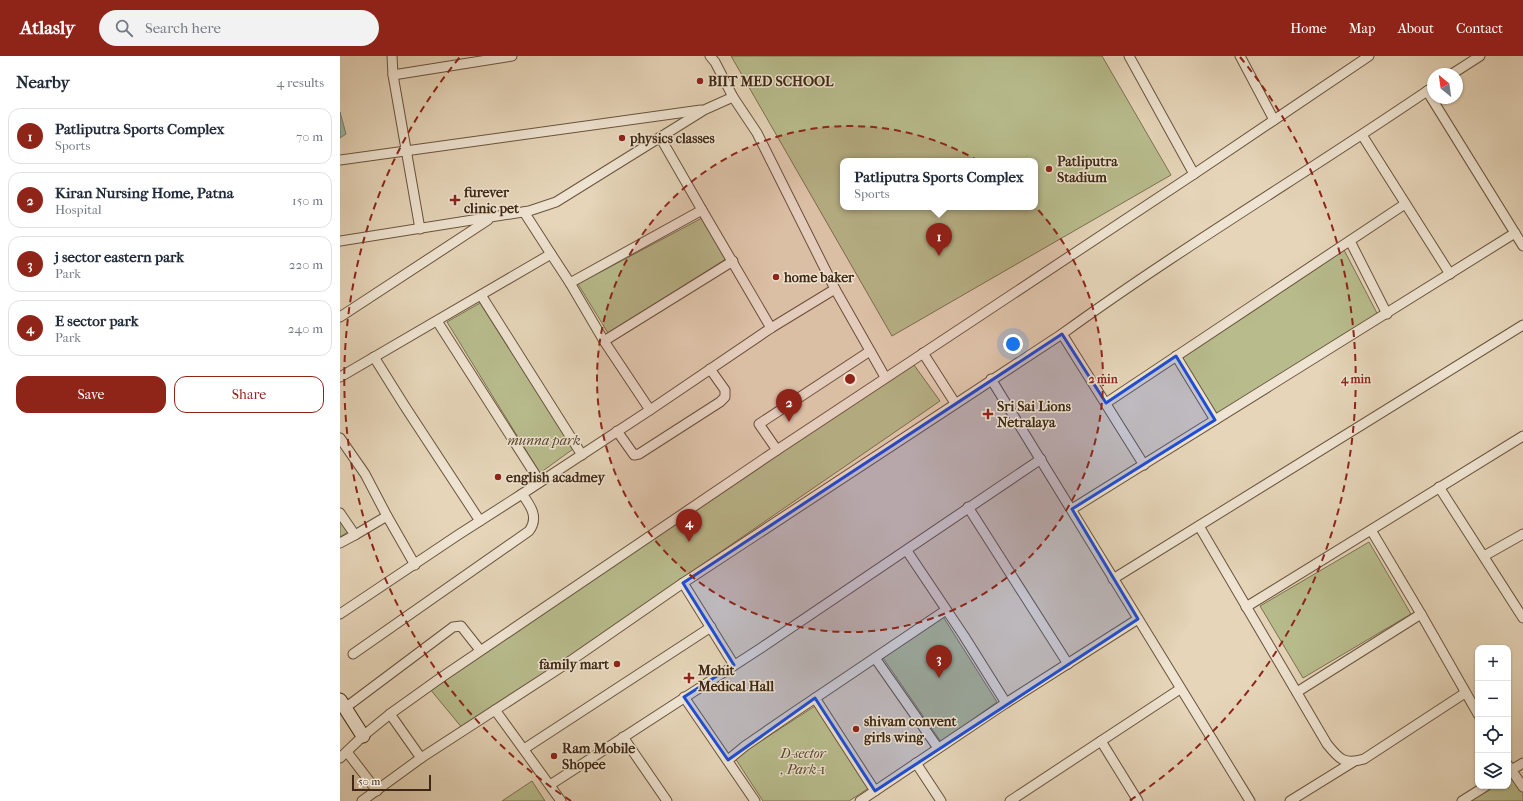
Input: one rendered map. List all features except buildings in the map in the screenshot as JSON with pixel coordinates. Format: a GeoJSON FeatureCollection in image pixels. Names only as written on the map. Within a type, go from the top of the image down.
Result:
{"type":"FeatureCollection","features":[{"type":"Feature","properties":{"kind":"street"},"geometry":{"type":"LineString","coordinates":[[392,56],[393,75],[420,229]]}},
{"type":"Feature","properties":{"kind":"street"},"geometry":{"type":"LineString","coordinates":[[393,75],[512,56]]}},
{"type":"Feature","properties":{"kind":"street"},"geometry":{"type":"LineString","coordinates":[[710,56],[715,62],[733,97],[757,133],[834,289],[885,378]]}},
{"type":"Feature","properties":{"kind":"street"},"geometry":{"type":"LineString","coordinates":[[1129,56],[1194,174]]}},
{"type":"Feature","properties":{"kind":"street"},"geometry":{"type":"LineString","coordinates":[[1240,56],[1274,120]]}},
{"type":"Feature","properties":{"kind":"street"},"geometry":{"type":"LineString","coordinates":[[377,791],[344,755],[363,736],[390,714],[480,650],[777,450],[1194,174],[1369,56]]}},
{"type":"Feature","properties":{"kind":"street"},"geometry":{"type":"LineString","coordinates":[[1461,68],[1480,56]]}},
{"type":"Feature","properties":{"kind":"street"},"geometry":{"type":"LineString","coordinates":[[362,801],[421,758],[683,583],[954,403],[1062,334],[1104,303],[1196,242],[1362,135],[1427,91]]}},
{"type":"Feature","properties":{"kind":"street"},"geometry":{"type":"LineString","coordinates":[[340,241],[491,218],[524,212],[556,202],[704,110],[733,97]]}},
{"type":"Feature","properties":{"kind":"street"},"geometry":{"type":"LineString","coordinates":[[1439,104],[1523,246]]}},
{"type":"Feature","properties":{"kind":"street"},"geometry":{"type":"LineString","coordinates":[[340,160],[704,110]]}},
{"type":"Feature","properties":{"kind":"street"},"geometry":{"type":"LineString","coordinates":[[1362,135],[1450,274]]}},
{"type":"Feature","properties":{"kind":"street"},"geometry":{"type":"LineString","coordinates":[[660,137],[771,328]]}},
{"type":"Feature","properties":{"kind":"street"},"geometry":{"type":"LineString","coordinates":[[1106,403],[1405,204]]}},
{"type":"Feature","properties":{"kind":"street"},"geometry":{"type":"LineString","coordinates":[[570,283],[702,210]]}},
{"type":"Feature","properties":{"kind":"street"},"geometry":{"type":"LineString","coordinates":[[524,212],[570,283],[604,341],[650,410]]}},
{"type":"Feature","properties":{"kind":"street"},"geometry":{"type":"LineString","coordinates":[[340,317],[491,218]]}},
{"type":"Feature","properties":{"kind":"street"},"geometry":{"type":"LineString","coordinates":[[1072,509],[1515,233]]}},
{"type":"Feature","properties":{"kind":"street"},"geometry":{"type":"LineString","coordinates":[[1350,241],[1387,314]]}},
{"type":"Feature","properties":{"kind":"street"},"geometry":{"type":"LineString","coordinates":[[340,377],[551,254]]}},
{"type":"Feature","properties":{"kind":"street"},"geometry":{"type":"LineString","coordinates":[[604,341],[733,261]]}},
{"type":"Feature","properties":{"kind":"street"},"geometry":{"type":"LineString","coordinates":[[340,614],[650,410],[771,328],[834,289]]}},
{"type":"Feature","properties":{"kind":"street"},"geometry":{"type":"LineString","coordinates":[[481,295],[582,454]]}},
{"type":"Feature","properties":{"kind":"street"},"geometry":{"type":"LineString","coordinates":[[437,321],[540,482]]}},
{"type":"Feature","properties":{"kind":"street"},"geometry":{"type":"LineString","coordinates":[[1113,580],[1523,325]]}},
{"type":"Feature","properties":{"kind":"street"},"geometry":{"type":"LineString","coordinates":[[1062,334],[1144,464]]}},
{"type":"Feature","properties":{"kind":"street"},"geometry":{"type":"LineString","coordinates":[[777,450],[759,424],[870,351]]}},
{"type":"Feature","properties":{"kind":"street"},"geometry":{"type":"LineString","coordinates":[[923,353],[954,403]]}},
{"type":"Feature","properties":{"kind":"street"},"geometry":{"type":"LineString","coordinates":[[1176,356],[1215,420]]}},
{"type":"Feature","properties":{"kind":"street"},"geometry":{"type":"LineString","coordinates":[[374,357],[480,521]]}},
{"type":"Feature","properties":{"kind":"street"},"geometry":{"type":"LineString","coordinates":[[618,431],[634,455],[639,454],[720,402],[725,397],[725,390],[710,369]]}},
{"type":"Feature","properties":{"kind":"street"},"geometry":{"type":"LineString","coordinates":[[991,379],[1042,459],[1113,580],[1250,801]]}},
{"type":"Feature","properties":{"kind":"street"},"geometry":{"type":"LineString","coordinates":[[1246,607],[1523,436]]}},
{"type":"Feature","properties":{"kind":"street"},"geometry":{"type":"LineString","coordinates":[[340,438],[365,474],[415,564]]}},
{"type":"Feature","properties":{"kind":"street"},"geometry":{"type":"LineString","coordinates":[[550,785],[734,665],[1042,459]]}},
{"type":"Feature","properties":{"kind":"street"},"geometry":{"type":"LineString","coordinates":[[1439,487],[1522,613]]}},
{"type":"Feature","properties":{"kind":"street"},"geometry":{"type":"LineString","coordinates":[[353,654],[529,531],[535,520],[531,507],[522,494]]}},
{"type":"Feature","properties":{"kind":"street"},"geometry":{"type":"LineString","coordinates":[[968,508],[1068,664]]}},
{"type":"Feature","properties":{"kind":"street"},"geometry":{"type":"LineString","coordinates":[[340,513],[355,535]]}},
{"type":"Feature","properties":{"kind":"street"},"geometry":{"type":"LineString","coordinates":[[340,543],[387,516]]}},
{"type":"Feature","properties":{"kind":"street"},"geometry":{"type":"LineString","coordinates":[[1199,526],[1327,744],[1343,761],[1353,762]]}},
{"type":"Feature","properties":{"kind":"street"},"geometry":{"type":"LineString","coordinates":[[1371,530],[1422,614],[1475,709]]}},
{"type":"Feature","properties":{"kind":"street"},"geometry":{"type":"LineString","coordinates":[[1484,556],[1523,534]]}},
{"type":"Feature","properties":{"kind":"street"},"geometry":{"type":"LineString","coordinates":[[907,550],[1006,704]]}},
{"type":"Feature","properties":{"kind":"street"},"geometry":{"type":"LineString","coordinates":[[683,583],[734,665]]}},
{"type":"Feature","properties":{"kind":"street"},"geometry":{"type":"LineString","coordinates":[[728,760],[744,746],[946,610]]}},
{"type":"Feature","properties":{"kind":"street"},"geometry":{"type":"LineString","coordinates":[[1297,692],[1422,614]]}},
{"type":"Feature","properties":{"kind":"street"},"geometry":{"type":"LineString","coordinates":[[860,801],[938,748],[1138,619]]}},
{"type":"Feature","properties":{"kind":"street"},"geometry":{"type":"LineString","coordinates":[[363,736],[343,704],[453,627],[461,626],[480,650]]}},
{"type":"Feature","properties":{"kind":"street"},"geometry":{"type":"LineString","coordinates":[[524,749],[711,627]]}},
{"type":"Feature","properties":{"kind":"street"},"geometry":{"type":"LineString","coordinates":[[875,658],[938,748]]}},
{"type":"Feature","properties":{"kind":"street"},"geometry":{"type":"LineString","coordinates":[[1010,801],[1180,689]]}},
{"type":"Feature","properties":{"kind":"street"},"geometry":{"type":"LineString","coordinates":[[1290,801],[1353,762],[1364,759],[1378,751],[1465,693]]}},
{"type":"Feature","properties":{"kind":"street"},"geometry":{"type":"LineString","coordinates":[[684,697],[755,801]]}},
{"type":"Feature","properties":{"kind":"street"},"geometry":{"type":"LineString","coordinates":[[815,698],[875,791]]}},
{"type":"Feature","properties":{"kind":"street"},"geometry":{"type":"LineString","coordinates":[[495,710],[561,801]]}},
{"type":"Feature","properties":{"kind":"street"},"geometry":{"type":"LineString","coordinates":[[390,714],[421,758]]}},
{"type":"Feature","properties":{"kind":"street"},"geometry":{"type":"LineString","coordinates":[[623,737],[667,801]]}},
{"type":"Feature","properties":{"kind":"street"},"geometry":{"type":"LineString","coordinates":[[1101,741],[1138,801]]}},
{"type":"Feature","properties":{"kind":"street"},"geometry":{"type":"LineString","coordinates":[[916,763],[941,801]]}},
{"type":"Feature","properties":{"kind":"street"},"geometry":{"type":"LineString","coordinates":[[1511,768],[1523,763]]}},
{"type":"Feature","properties":{"kind":"street"},"geometry":{"type":"LineString","coordinates":[[1511,772],[1523,787]]}},
{"type":"Feature","properties":{"kind":"street"},"geometry":{"type":"LineString","coordinates":[[1462,801],[1481,789]]}},
{"type":"Feature","properties":{"kind":"highlighted area"},"geometry":{"type":"Polygon","coordinates":[[[1062,334],[1106,403],[1176,356],[1215,420],[1072,509],[1138,619],[875,791],[815,698],[728,760],[684,697],[734,665],[683,583],[1062,334]]]}},
{"type":"Feature","properties":{"kind":"green space"},"geometry":{"type":"Polygon","coordinates":[[[731,56],[1102,56],[1171,175],[892,336],[731,56]]]}},
{"type":"Feature","properties":{"kind":"green space"},"geometry":{"type":"Polygon","coordinates":[[[702,218],[726,259],[608,333],[578,284],[702,218]]]}},
{"type":"Feature","properties":{"kind":"green space"},"geometry":{"type":"Polygon","coordinates":[[[1343,248],[1378,315],[1218,415],[1180,358],[1343,248]]]}},
{"type":"Feature","properties":{"kind":"green space","name":"munna park"},"geometry":{"type":"Polygon","coordinates":[[[480,303],[573,449],[540,473],[447,322],[480,303]]]}},
{"type":"Feature","properties":{"kind":"green space"},"geometry":{"type":"Polygon","coordinates":[[[914,365],[940,401],[463,729],[425,683],[914,365]]]}},
{"type":"Feature","properties":{"kind":"green space"},"geometry":{"type":"Polygon","coordinates":[[[340,520],[348,532],[340,537],[340,520]]]}},
{"type":"Feature","properties":{"kind":"green space"},"geometry":{"type":"Polygon","coordinates":[[[1369,542],[1411,614],[1303,678],[1260,606],[1369,542]]]}},
{"type":"Feature","properties":{"kind":"green space"},"geometry":{"type":"Polygon","coordinates":[[[942,615],[997,702],[941,742],[881,655],[942,615]]]}},
{"type":"Feature","properties":{"kind":"green space","name":"D-sector , Park-1"},"geometry":{"type":"Polygon","coordinates":[[[815,706],[869,788],[849,801],[763,801],[735,758],[815,706]]]}},
{"type":"Feature","properties":{"kind":"green space"},"geometry":{"type":"Polygon","coordinates":[[[1514,772],[1523,788],[1523,801],[1470,801],[1488,789],[1511,789],[1511,774],[1514,772]]]}},
{"type":"Feature","properties":{"kind":"green space"},"geometry":{"type":"Polygon","coordinates":[[[532,781],[545,801],[502,801],[532,781]]]}},
{"type":"Feature","properties":{"kind":"shaded area"},"geometry":{"type":"Polygon","coordinates":[[[340,112],[346,134],[340,138],[340,112]]]}},
{"type":"Feature","properties":{"kind":"place","name":"BIIT MED SCHOOL"},"geometry":{"type":"Point","coordinates":[700,81]}},
{"type":"Feature","properties":{"kind":"place","name":"physics classes"},"geometry":{"type":"Point","coordinates":[622,138]}},
{"type":"Feature","properties":{"kind":"place","name":"Patliputra Stadium"},"geometry":{"type":"Point","coordinates":[1049,169]}},
{"type":"Feature","properties":{"kind":"place","name":"furever clinic pet"},"geometry":{"type":"Point","coordinates":[455,200]}},
{"type":"Feature","properties":{"kind":"place","name":"Patliputra Sports Complex"},"geometry":{"type":"Point","coordinates":[939,256]}},
{"type":"Feature","properties":{"kind":"place","name":"home baker"},"geometry":{"type":"Point","coordinates":[776,277]}},
{"type":"Feature","properties":{"kind":"place","name":"Sri Sai Lions Netralaya"},"geometry":{"type":"Point","coordinates":[988,414]}},
{"type":"Feature","properties":{"kind":"place","name":"Kiran Nursing Home, Patna"},"geometry":{"type":"Point","coordinates":[789,422]}},
{"type":"Feature","properties":{"kind":"place","name":"english acadmey"},"geometry":{"type":"Point","coordinates":[498,477]}},
{"type":"Feature","properties":{"kind":"place","name":"E sector park"},"geometry":{"type":"Point","coordinates":[689,542]}},
{"type":"Feature","properties":{"kind":"place","name":"family mart"},"geometry":{"type":"Point","coordinates":[617,664]}},
{"type":"Feature","properties":{"kind":"place","name":"Mohit Medical Hall"},"geometry":{"type":"Point","coordinates":[689,678]}},
{"type":"Feature","properties":{"kind":"place","name":"j sector eastern park"},"geometry":{"type":"Point","coordinates":[939,678]}},
{"type":"Feature","properties":{"kind":"place","name":"shivam convent girls wing"},"geometry":{"type":"Point","coordinates":[856,729]}},
{"type":"Feature","properties":{"kind":"place","name":"Ram Mobile Shopee"},"geometry":{"type":"Point","coordinates":[554,756]}}]}
